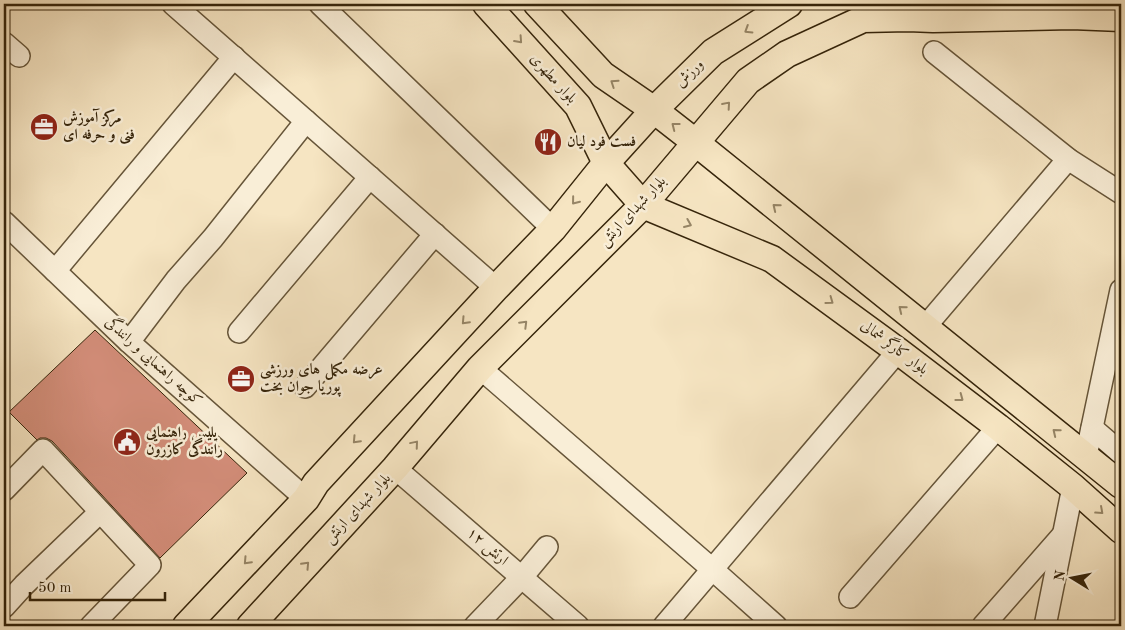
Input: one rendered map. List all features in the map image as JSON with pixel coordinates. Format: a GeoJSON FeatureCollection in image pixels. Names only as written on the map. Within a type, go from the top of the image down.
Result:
{"type":"FeatureCollection","features":[{"type":"Feature","properties":{"kind":"main road","name":"بلوار مطهری"},"geometry":{"type":"LineString","coordinates":[[486,4],[578,106],[606,163],[643,206]]}},
{"type":"Feature","properties":{"kind":"main road"},"geometry":{"type":"LineString","coordinates":[[538,4],[603,75],[654,110],[695,142],[1121,485]]}},
{"type":"Feature","properties":{"kind":"main road","name":"ورزش"},"geometry":{"type":"LineString","coordinates":[[606,163],[654,110],[713,52],[789,4]]}},
{"type":"Feature","properties":{"kind":"main road","name":"بلوار شهدای ارتش"},"geometry":{"type":"LineString","coordinates":[[250,626],[395,468],[480,368],[643,206],[748,81],[787,54],[872,11],[908,18],[925,12],[1121,18]]}},
{"type":"Feature","properties":{"kind":"main road"},"geometry":{"type":"LineString","coordinates":[[186,626],[553,228],[606,163]]}},
{"type":"Feature","properties":{"kind":"main road","name":"بلوار کارگر شمالی"},"geometry":{"type":"LineString","coordinates":[[643,206],[772,259],[998,427],[1073,487],[1121,530]]}},
{"type":"Feature","properties":{"kind":"street"},"geometry":{"type":"LineString","coordinates":[[320,4],[553,228]]}},
{"type":"Feature","properties":{"kind":"street"},"geometry":{"type":"LineString","coordinates":[[182,7],[234,57],[496,288]]}},
{"type":"Feature","properties":{"kind":"street"},"geometry":{"type":"LineString","coordinates":[[934,52],[1068,159],[1121,193]]}},
{"type":"Feature","properties":{"kind":"street"},"geometry":{"type":"LineString","coordinates":[[55,271],[234,57]]}},
{"type":"Feature","properties":{"kind":"street"},"geometry":{"type":"LineString","coordinates":[[129,342],[176,280],[213,238],[306,121]]}},
{"type":"Feature","properties":{"kind":"street"},"geometry":{"type":"LineString","coordinates":[[925,327],[1068,159]]}},
{"type":"Feature","properties":{"kind":"street"},"geometry":{"type":"LineString","coordinates":[[239,332],[370,176]]}},
{"type":"Feature","properties":{"kind":"street","name":"کوچه راهنمایی و رانندگی"},"geometry":{"type":"LineString","coordinates":[[4,222],[129,342],[306,498]]}},
{"type":"Feature","properties":{"kind":"street"},"geometry":{"type":"LineString","coordinates":[[305,387],[435,234]]}},
{"type":"Feature","properties":{"kind":"street"},"geometry":{"type":"LineString","coordinates":[[1086,456],[1119,316],[1121,290]]}},
{"type":"Feature","properties":{"kind":"street"},"geometry":{"type":"LineString","coordinates":[[664,626],[898,351]]}},
{"type":"Feature","properties":{"kind":"street"},"geometry":{"type":"LineString","coordinates":[[480,368],[776,626]]}},
{"type":"Feature","properties":{"kind":"street"},"geometry":{"type":"LineString","coordinates":[[850,597],[998,427]]}},
{"type":"Feature","properties":{"kind":"street"},"geometry":{"type":"LineString","coordinates":[[1092,428],[1121,453]]}},
{"type":"Feature","properties":{"kind":"street"},"geometry":{"type":"LineString","coordinates":[[4,490],[43,450],[150,565],[91,626]]}},
{"type":"Feature","properties":{"kind":"street","name":"ارتش ۱۲"},"geometry":{"type":"LineString","coordinates":[[395,468],[578,626]]}},
{"type":"Feature","properties":{"kind":"street"},"geometry":{"type":"LineString","coordinates":[[1044,626],[1073,487]]}},
{"type":"Feature","properties":{"kind":"street"},"geometry":{"type":"LineString","coordinates":[[4,607],[24,585],[100,512]]}},
{"type":"Feature","properties":{"kind":"street"},"geometry":{"type":"LineString","coordinates":[[983,626],[1063,534]]}},
{"type":"Feature","properties":{"kind":"street"},"geometry":{"type":"LineString","coordinates":[[475,626],[522,577],[547,547]]}},
{"type":"Feature","properties":{"kind":"building","name":"پلیس راهنمایی رانندگی کازرون"},"geometry":{"type":"Polygon","coordinates":[[[95,330],[247,473],[160,558],[52,441],[46,438],[37,440],[9,412],[95,330]]]}},
{"type":"Feature","properties":{"kind":"place","name":"مرکز آموزش فنی و حرفه ای"},"geometry":{"type":"Point","coordinates":[44,127]}},
{"type":"Feature","properties":{"kind":"place","name":"فست فود لیان"},"geometry":{"type":"Point","coordinates":[548,142]}},
{"type":"Feature","properties":{"kind":"place","name":"عرضه مکمل های ورزشی پوریا جوان بخت"},"geometry":{"type":"Point","coordinates":[241,379]}},
{"type":"Feature","properties":{"kind":"place","name":"پلیس راهنمایی رانندگی کازرون"},"geometry":{"type":"Point","coordinates":[127,442]}}]}
